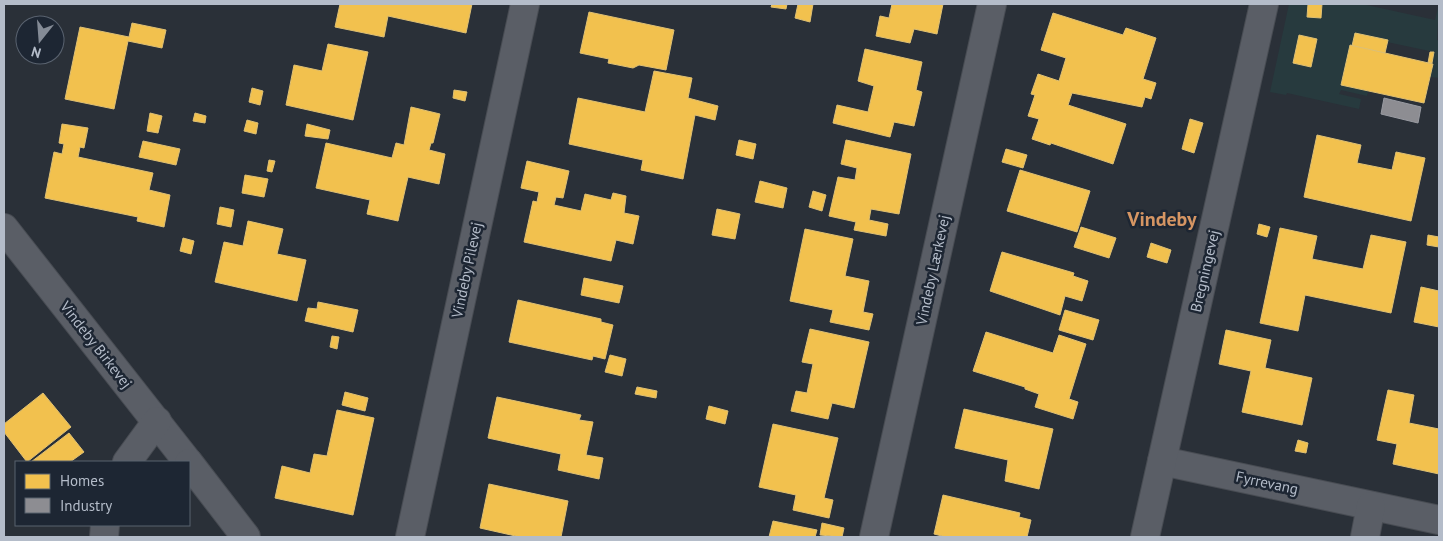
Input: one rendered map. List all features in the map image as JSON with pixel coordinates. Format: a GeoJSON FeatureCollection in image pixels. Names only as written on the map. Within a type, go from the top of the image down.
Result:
{"type":"FeatureCollection","features":[{"type":"Feature","properties":{"kind":"street","name":"Vindeby Pilevej"},"geometry":{"type":"LineString","coordinates":[[410,537],[524,4]]}},
{"type":"Feature","properties":{"kind":"street","name":"Vindeby Lærkevej"},"geometry":{"type":"LineString","coordinates":[[874,537],[992,4]]}},
{"type":"Feature","properties":{"kind":"street","name":"Bregningevej"},"geometry":{"type":"LineString","coordinates":[[1145,537],[1264,4]]}},
{"type":"Feature","properties":{"kind":"street","name":"Vindeby Birkevej"},"geometry":{"type":"LineString","coordinates":[[4,228],[188,461]]}},
{"type":"Feature","properties":{"kind":"street"},"geometry":{"type":"LineString","coordinates":[[128,461],[157,421]]}},
{"type":"Feature","properties":{"kind":"street","name":"Fyrrevang"},"geometry":{"type":"LineString","coordinates":[[1162,461],[1439,520]]}},
{"type":"Feature","properties":{"kind":"street","name":"Vindeby Birkevej"},"geometry":{"type":"LineString","coordinates":[[190,463],[246,537]]}},
{"type":"Feature","properties":{"kind":"street"},"geometry":{"type":"LineString","coordinates":[[1365,537],[1371,506]]}},
{"type":"Feature","properties":{"kind":"green space"},"geometry":{"type":"Polygon","coordinates":[[[1289,4],[1308,4],[1307,17],[1321,18],[1322,4],[1362,4],[1435,20],[1439,4],[1437,40],[1439,41],[1439,78],[1430,77],[1434,52],[1387,42],[1350,45],[1341,85],[1368,91],[1367,96],[1341,90],[1339,94],[1361,99],[1359,109],[1287,93],[1286,95],[1270,92],[1289,4]],[[1299,35],[1293,63],[1311,67],[1317,39],[1299,35]]]}},
{"type":"Feature","properties":{"kind":"building: Homes"},"geometry":{"type":"Polygon","coordinates":[[[340,4],[472,4],[466,33],[388,16],[384,37],[335,27],[340,4]]]}},
{"type":"Feature","properties":{"kind":"building: Homes"},"geometry":{"type":"Polygon","coordinates":[[[772,4],[787,4],[786,9],[771,7],[772,4]]]}},
{"type":"Feature","properties":{"kind":"building: Homes"},"geometry":{"type":"Polygon","coordinates":[[[798,4],[813,4],[810,22],[795,18],[798,4]]]}},
{"type":"Feature","properties":{"kind":"building: Homes"},"geometry":{"type":"Polygon","coordinates":[[[892,4],[943,4],[937,34],[914,29],[910,43],[876,36],[880,16],[889,18],[892,4]]]}},
{"type":"Feature","properties":{"kind":"building: Homes"},"geometry":{"type":"Polygon","coordinates":[[[1308,4],[1322,4],[1321,18],[1307,17],[1308,4]]]}},
{"type":"Feature","properties":{"kind":"building: Homes"},"geometry":{"type":"Polygon","coordinates":[[[589,12],[674,30],[666,70],[639,65],[633,68],[608,63],[609,59],[580,53],[589,12]]]}},
{"type":"Feature","properties":{"kind":"building: Homes"},"geometry":{"type":"Polygon","coordinates":[[[1053,13],[1123,35],[1126,28],[1156,38],[1143,79],[1156,83],[1151,99],[1145,97],[1142,107],[1072,93],[1068,105],[1126,124],[1113,164],[1051,143],[1050,145],[1032,139],[1039,119],[1028,116],[1035,95],[1031,94],[1038,74],[1059,81],[1066,58],[1041,50],[1053,13]]]}},
{"type":"Feature","properties":{"kind":"building: Homes"},"geometry":{"type":"Polygon","coordinates":[[[132,23],[166,30],[162,48],[128,41],[114,109],[65,99],[80,27],[129,37],[132,23]]]}},
{"type":"Feature","properties":{"kind":"building: Homes"},"geometry":{"type":"Polygon","coordinates":[[[1355,33],[1388,40],[1385,53],[1352,46],[1355,33]]]}},
{"type":"Feature","properties":{"kind":"building: Homes"},"geometry":{"type":"Polygon","coordinates":[[[1299,35],[1317,39],[1311,67],[1293,63],[1299,35]]]}},
{"type":"Feature","properties":{"kind":"building: Homes"},"geometry":{"type":"Polygon","coordinates":[[[328,44],[368,52],[353,120],[286,105],[294,65],[322,71],[328,44]]]}},
{"type":"Feature","properties":{"kind":"building: Homes"},"geometry":{"type":"Polygon","coordinates":[[[1350,45],[1433,64],[1424,103],[1341,85],[1350,45]]]}},
{"type":"Feature","properties":{"kind":"building: Homes"},"geometry":{"type":"Polygon","coordinates":[[[865,49],[922,62],[916,90],[922,92],[914,126],[894,122],[890,137],[833,123],[837,105],[868,112],[874,86],[858,81],[865,49]]]}},
{"type":"Feature","properties":{"kind":"building: Homes"},"geometry":{"type":"Polygon","coordinates":[[[1430,52],[1434,52],[1432,63],[1428,63],[1430,52]]]}},
{"type":"Feature","properties":{"kind":"building: Homes"},"geometry":{"type":"Polygon","coordinates":[[[654,71],[692,78],[688,98],[718,106],[715,120],[695,115],[683,179],[641,170],[643,160],[569,144],[578,98],[645,112],[654,71]]]}},
{"type":"Feature","properties":{"kind":"building: Homes"},"geometry":{"type":"Polygon","coordinates":[[[252,88],[263,91],[260,105],[249,102],[252,88]]]}},
{"type":"Feature","properties":{"kind":"building: Homes"},"geometry":{"type":"Polygon","coordinates":[[[454,90],[467,92],[465,101],[453,98],[454,90]]]}},
{"type":"Feature","properties":{"kind":"building: Homes"},"geometry":{"type":"Polygon","coordinates":[[[411,107],[440,114],[433,143],[431,143],[429,150],[445,154],[439,184],[408,177],[398,221],[367,214],[370,200],[316,188],[326,143],[392,158],[396,143],[404,145],[411,107]]]}},
{"type":"Feature","properties":{"kind":"building: Homes"},"geometry":{"type":"Polygon","coordinates":[[[150,113],[162,116],[158,133],[147,131],[150,113]]]}},
{"type":"Feature","properties":{"kind":"building: Homes"},"geometry":{"type":"Polygon","coordinates":[[[195,113],[206,116],[205,123],[193,121],[195,113]]]}},
{"type":"Feature","properties":{"kind":"building: Homes"},"geometry":{"type":"Polygon","coordinates":[[[1190,119],[1203,123],[1194,153],[1182,149],[1190,119]]]}},
{"type":"Feature","properties":{"kind":"building: Homes"},"geometry":{"type":"Polygon","coordinates":[[[247,120],[258,123],[256,134],[244,131],[247,120]]]}},
{"type":"Feature","properties":{"kind":"building: Homes"},"geometry":{"type":"Polygon","coordinates":[[[62,124],[88,128],[84,148],[80,147],[78,157],[153,173],[149,190],[170,195],[164,227],[137,221],[138,217],[45,198],[54,152],[62,154],[64,144],[59,143],[62,124]]]}},
{"type":"Feature","properties":{"kind":"building: Homes"},"geometry":{"type":"Polygon","coordinates":[[[307,124],[330,130],[328,139],[305,136],[307,124]]]}},
{"type":"Feature","properties":{"kind":"building: Homes"},"geometry":{"type":"Polygon","coordinates":[[[1317,135],[1361,145],[1357,163],[1392,170],[1396,152],[1425,158],[1411,221],[1304,197],[1317,135]]]}},
{"type":"Feature","properties":{"kind":"building: Homes"},"geometry":{"type":"Polygon","coordinates":[[[739,140],[756,144],[753,159],[736,155],[739,140]]]}},
{"type":"Feature","properties":{"kind":"building: Homes"},"geometry":{"type":"Polygon","coordinates":[[[846,140],[911,154],[899,214],[871,209],[869,220],[888,224],[886,236],[854,230],[856,222],[829,216],[838,177],[855,180],[857,168],[841,164],[846,140]]]}},
{"type":"Feature","properties":{"kind":"building: Homes"},"geometry":{"type":"Polygon","coordinates":[[[143,141],[180,149],[176,165],[139,157],[143,141]]]}},
{"type":"Feature","properties":{"kind":"building: Homes"},"geometry":{"type":"Polygon","coordinates":[[[1006,149],[1027,155],[1023,168],[1002,162],[1006,149]]]}},
{"type":"Feature","properties":{"kind":"building: Homes"},"geometry":{"type":"Polygon","coordinates":[[[269,160],[275,161],[272,172],[267,171],[269,160]]]}},
{"type":"Feature","properties":{"kind":"building: Homes"},"geometry":{"type":"Polygon","coordinates":[[[527,161],[569,171],[563,198],[556,197],[554,205],[581,211],[585,194],[611,200],[613,193],[626,196],[624,213],[639,216],[633,244],[616,240],[611,261],[524,242],[533,201],[537,202],[539,192],[521,188],[527,161]]]}},
{"type":"Feature","properties":{"kind":"building: Homes"},"geometry":{"type":"Polygon","coordinates":[[[1020,170],[1090,191],[1077,232],[1007,211],[1020,170]]]}},
{"type":"Feature","properties":{"kind":"building: Homes"},"geometry":{"type":"Polygon","coordinates":[[[245,175],[268,179],[264,197],[242,193],[245,175]]]}},
{"type":"Feature","properties":{"kind":"building: Homes"},"geometry":{"type":"Polygon","coordinates":[[[760,181],[787,188],[783,208],[755,202],[760,181]]]}},
{"type":"Feature","properties":{"kind":"building: Homes"},"geometry":{"type":"Polygon","coordinates":[[[813,191],[826,195],[822,211],[809,207],[813,191]]]}},
{"type":"Feature","properties":{"kind":"building: Homes"},"geometry":{"type":"Polygon","coordinates":[[[220,207],[234,210],[231,227],[217,224],[220,207]]]}},
{"type":"Feature","properties":{"kind":"building: Homes"},"geometry":{"type":"Polygon","coordinates":[[[717,209],[740,214],[735,239],[712,235],[717,209]]]}},
{"type":"Feature","properties":{"kind":"building: Homes"},"geometry":{"type":"Polygon","coordinates":[[[248,221],[283,229],[277,254],[306,260],[297,301],[215,282],[224,242],[243,246],[248,221]]]}},
{"type":"Feature","properties":{"kind":"building: Homes"},"geometry":{"type":"Polygon","coordinates":[[[1259,224],[1270,227],[1267,237],[1257,234],[1259,224]]]}},
{"type":"Feature","properties":{"kind":"building: Homes"},"geometry":{"type":"Polygon","coordinates":[[[1081,227],[1116,238],[1109,258],[1074,247],[1081,227]]]}},
{"type":"Feature","properties":{"kind":"building: Homes"},"geometry":{"type":"Polygon","coordinates":[[[1280,228],[1317,236],[1312,259],[1363,269],[1371,235],[1406,242],[1391,313],[1305,295],[1298,331],[1260,323],[1280,228]]]}},
{"type":"Feature","properties":{"kind":"building: Homes"},"geometry":{"type":"Polygon","coordinates":[[[805,229],[853,239],[845,276],[869,281],[863,312],[873,314],[869,330],[830,322],[833,310],[790,301],[805,229]]]}},
{"type":"Feature","properties":{"kind":"building: Homes"},"geometry":{"type":"Polygon","coordinates":[[[1428,235],[1439,237],[1439,247],[1427,245],[1428,235]]]}},
{"type":"Feature","properties":{"kind":"building: Homes"},"geometry":{"type":"Polygon","coordinates":[[[183,238],[194,241],[191,254],[180,251],[183,238]]]}},
{"type":"Feature","properties":{"kind":"building: Homes"},"geometry":{"type":"Polygon","coordinates":[[[1151,243],[1171,250],[1167,263],[1147,257],[1151,243]]]}},
{"type":"Feature","properties":{"kind":"building: Homes"},"geometry":{"type":"Polygon","coordinates":[[[1002,252],[1074,273],[1073,276],[1088,281],[1082,301],[1065,296],[1060,315],[990,291],[1002,252]]]}},
{"type":"Feature","properties":{"kind":"building: Homes"},"geometry":{"type":"Polygon","coordinates":[[[584,278],[623,286],[619,303],[581,295],[584,278]]]}},
{"type":"Feature","properties":{"kind":"building: Homes"},"geometry":{"type":"Polygon","coordinates":[[[1421,287],[1439,291],[1439,327],[1414,322],[1421,287]]]}},
{"type":"Feature","properties":{"kind":"building: Homes"},"geometry":{"type":"Polygon","coordinates":[[[518,300],[601,319],[601,322],[613,325],[605,359],[593,356],[592,360],[509,342],[518,300]]]}},
{"type":"Feature","properties":{"kind":"building: Homes"},"geometry":{"type":"Polygon","coordinates":[[[318,302],[358,310],[353,332],[305,321],[308,308],[317,309],[318,302]]]}},
{"type":"Feature","properties":{"kind":"building: Homes"},"geometry":{"type":"Polygon","coordinates":[[[1065,310],[1099,320],[1093,340],[1059,330],[1065,310]]]}},
{"type":"Feature","properties":{"kind":"building: Homes"},"geometry":{"type":"Polygon","coordinates":[[[810,329],[869,342],[854,408],[832,403],[828,419],[791,411],[796,391],[807,393],[813,364],[802,362],[810,329]]]}},
{"type":"Feature","properties":{"kind":"building: Homes"},"geometry":{"type":"Polygon","coordinates":[[[1226,330],[1271,340],[1265,368],[1312,378],[1302,425],[1242,412],[1251,371],[1219,364],[1226,330]]]}},
{"type":"Feature","properties":{"kind":"building: Homes"},"geometry":{"type":"Polygon","coordinates":[[[986,332],[1053,353],[1059,335],[1086,344],[1069,399],[1078,402],[1073,419],[1035,407],[1039,394],[1025,389],[1025,387],[973,371],[986,332]]]}},
{"type":"Feature","properties":{"kind":"building: Homes"},"geometry":{"type":"Polygon","coordinates":[[[332,336],[339,337],[337,349],[330,347],[332,336]]]}},
{"type":"Feature","properties":{"kind":"building: Homes"},"geometry":{"type":"Polygon","coordinates":[[[610,355],[626,359],[622,376],[605,372],[610,355]]]}},
{"type":"Feature","properties":{"kind":"building: Homes"},"geometry":{"type":"Polygon","coordinates":[[[637,387],[657,391],[656,398],[635,394],[637,387]]]}},
{"type":"Feature","properties":{"kind":"building: Homes"},"geometry":{"type":"Polygon","coordinates":[[[1388,390],[1414,395],[1409,423],[1439,429],[1439,474],[1393,464],[1397,444],[1377,440],[1388,390]]]}},
{"type":"Feature","properties":{"kind":"building: Homes"},"geometry":{"type":"Polygon","coordinates":[[[345,392],[368,398],[365,411],[342,405],[345,392]]]}},
{"type":"Feature","properties":{"kind":"building: Homes"},"geometry":{"type":"Polygon","coordinates":[[[43,393],[71,427],[26,461],[4,432],[4,424],[43,393]]]}},
{"type":"Feature","properties":{"kind":"building: Homes"},"geometry":{"type":"Polygon","coordinates":[[[497,397],[581,415],[579,420],[593,422],[586,455],[603,458],[599,479],[558,470],[561,454],[488,438],[497,397]]]}},
{"type":"Feature","properties":{"kind":"building: Homes"},"geometry":{"type":"Polygon","coordinates":[[[709,406],[728,411],[725,424],[706,419],[709,406]]]}},
{"type":"Feature","properties":{"kind":"building: Homes"},"geometry":{"type":"Polygon","coordinates":[[[964,409],[1053,429],[1039,489],[1005,481],[1008,460],[955,448],[964,409]]]}},
{"type":"Feature","properties":{"kind":"building: Homes"},"geometry":{"type":"Polygon","coordinates":[[[337,410],[374,418],[353,515],[275,498],[282,466],[310,473],[314,454],[327,456],[337,410]]]}},
{"type":"Feature","properties":{"kind":"building: Homes"},"geometry":{"type":"Polygon","coordinates":[[[773,424],[838,438],[824,498],[833,500],[829,518],[793,510],[796,495],[759,487],[773,424]]]}},
{"type":"Feature","properties":{"kind":"building: Homes"},"geometry":{"type":"Polygon","coordinates":[[[69,433],[84,452],[71,461],[32,461],[69,433]]]}},
{"type":"Feature","properties":{"kind":"building: Homes"},"geometry":{"type":"Polygon","coordinates":[[[1298,440],[1308,443],[1306,453],[1295,451],[1298,440]]]}},
{"type":"Feature","properties":{"kind":"building: Homes"},"geometry":{"type":"Polygon","coordinates":[[[489,484],[568,501],[561,537],[520,537],[480,528],[489,484]]]}},
{"type":"Feature","properties":{"kind":"building: Homes"},"geometry":{"type":"Polygon","coordinates":[[[943,495],[1020,513],[1019,517],[1031,520],[1027,537],[946,537],[934,534],[943,495]]]}},
{"type":"Feature","properties":{"kind":"building: Homes"},"geometry":{"type":"Polygon","coordinates":[[[773,521],[817,530],[815,537],[769,537],[773,521]]]}},
{"type":"Feature","properties":{"kind":"building: Homes"},"geometry":{"type":"Polygon","coordinates":[[[822,523],[844,528],[842,537],[820,535],[822,523]]]}},
{"type":"Feature","properties":{"kind":"building: Industry"},"geometry":{"type":"Polygon","coordinates":[[[1384,98],[1421,107],[1418,123],[1381,114],[1384,98]]]}},
{"type":"Feature","properties":{"kind":"district","name":"Vindeby"},"geometry":{"type":"Point","coordinates":[1162,219]}}]}
